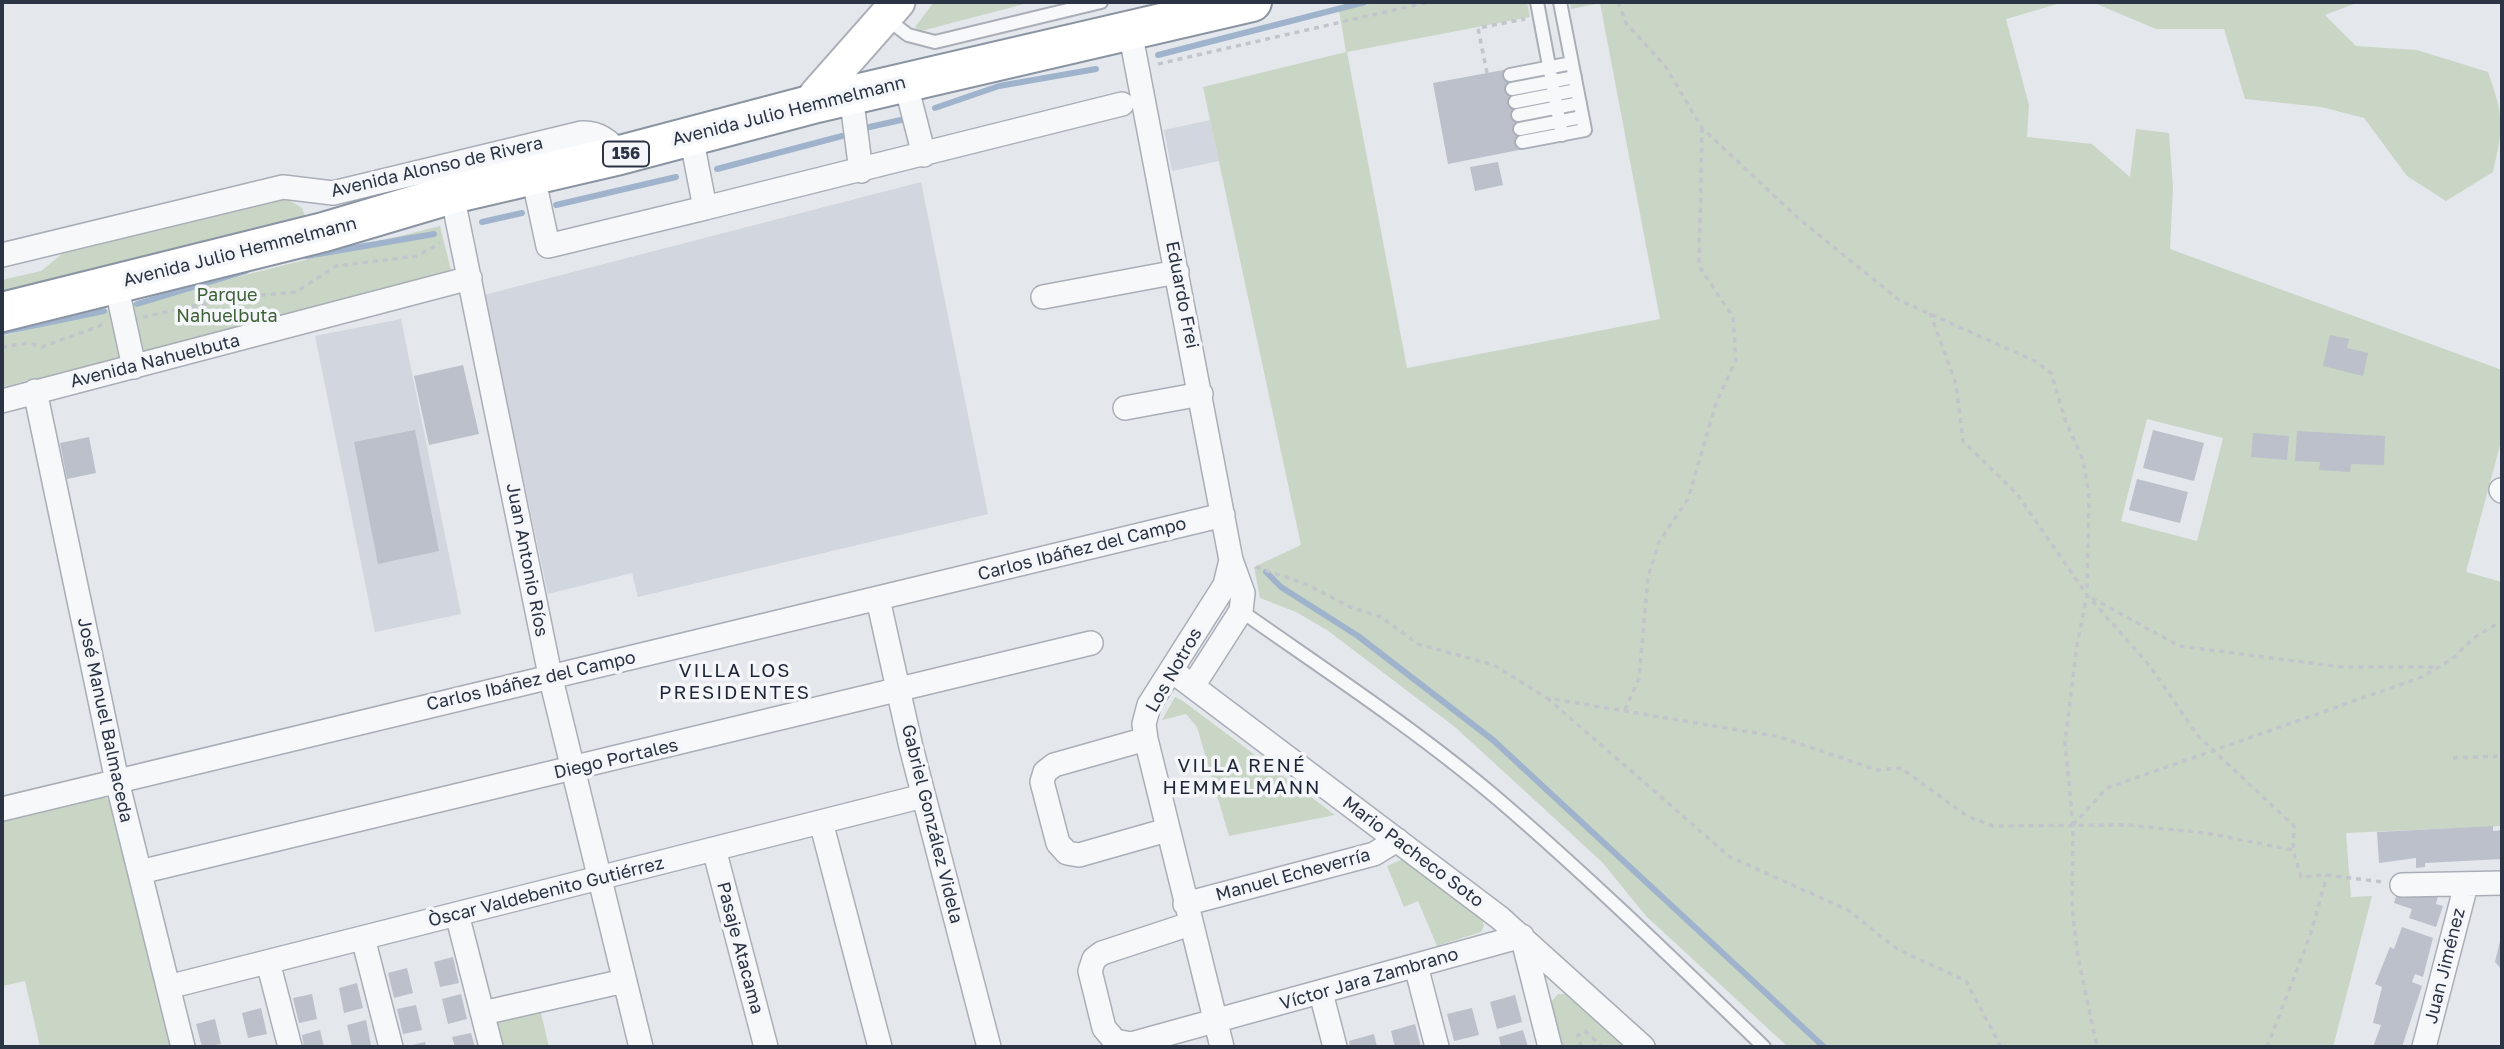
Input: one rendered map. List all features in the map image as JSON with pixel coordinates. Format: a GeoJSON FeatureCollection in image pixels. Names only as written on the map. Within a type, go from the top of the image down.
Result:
{"type":"FeatureCollection","features":[{"type":"Feature","properties":{"kind":"highway","name":"Avenida Julio Hemmelmann"},"geometry":{"type":"LineString","coordinates":[[2,312],[324,232],[452,194],[620,155],[905,81],[1252,2]]}},
{"type":"Feature","properties":{"kind":"street"},"geometry":{"type":"LineString","coordinates":[[860,171],[834,99],[816,95],[892,10]]}},
{"type":"Feature","properties":{"kind":"street","name":"Eduardo Frei"},"geometry":{"type":"LineString","coordinates":[[1130,31],[1231,560]]}},
{"type":"Feature","properties":{"kind":"street"},"geometry":{"type":"LineString","coordinates":[[905,81],[924,155]]}},
{"type":"Feature","properties":{"kind":"street"},"geometry":{"type":"LineString","coordinates":[[533,176],[548,246],[860,171],[1122,104]]}},
{"type":"Feature","properties":{"kind":"street","name":"Avenida Alonso de Rivera"},"geometry":{"type":"LineString","coordinates":[[2,255],[284,187],[333,193],[582,134],[590,133],[607,140],[620,155]]}},
{"type":"Feature","properties":{"kind":"street"},"geometry":{"type":"LineString","coordinates":[[691,136],[705,208]]}},
{"type":"Feature","properties":{"kind":"street","name":"Juan Antonio Ríos"},"geometry":{"type":"LineString","coordinates":[[452,194],[550,675],[641,1047]]}},
{"type":"Feature","properties":{"kind":"street"},"geometry":{"type":"LineString","coordinates":[[1043,297],[1177,272]]}},
{"type":"Feature","properties":{"kind":"street","name":"Avenida Nahuelbuta"},"geometry":{"type":"LineString","coordinates":[[2,401],[470,278]]}},
{"type":"Feature","properties":{"kind":"street"},"geometry":{"type":"LineString","coordinates":[[116,284],[134,367]]}},
{"type":"Feature","properties":{"kind":"street","name":"José Manuel Balmaceda"},"geometry":{"type":"LineString","coordinates":[[35,391],[117,781],[183,1047]]}},
{"type":"Feature","properties":{"kind":"street"},"geometry":{"type":"LineString","coordinates":[[1125,408],[1201,394]]}},
{"type":"Feature","properties":{"kind":"street","name":"Carlos Ibáñez del Campo"},"geometry":{"type":"LineString","coordinates":[[2,809],[1223,515]]}},
{"type":"Feature","properties":{"kind":"street"},"geometry":{"type":"LineString","coordinates":[[1231,560],[1243,593],[1241,611]]}},
{"type":"Feature","properties":{"kind":"street","name":"Los Notros"},"geometry":{"type":"LineString","coordinates":[[1222,1047],[1146,739],[1146,714],[1225,585],[1231,560]]}},
{"type":"Feature","properties":{"kind":"street","name":"Gabriel González Videla"},"geometry":{"type":"LineString","coordinates":[[878,599],[923,796],[989,1047]]}},
{"type":"Feature","properties":{"kind":"street","name":"Los Notros"},"geometry":{"type":"LineString","coordinates":[[1193,686],[1241,611]]}},
{"type":"Feature","properties":{"kind":"street","name":"Diego Portales"},"geometry":{"type":"LineString","coordinates":[[140,873],[1091,643]]}},
{"type":"Feature","properties":{"kind":"street","name":"Mario Pacheco Soto"},"geometry":{"type":"LineString","coordinates":[[1171,670],[1522,936],[1643,1047]]}},
{"type":"Feature","properties":{"kind":"street"},"geometry":{"type":"LineString","coordinates":[[1146,739],[1054,765],[1045,772],[1042,782],[1058,843],[1067,853],[1079,855],[1167,830]]}},
{"type":"Feature","properties":{"kind":"street","name":"Òscar Valdebenito Gutiérrez"},"geometry":{"type":"LineString","coordinates":[[169,987],[923,796]]}},
{"type":"Feature","properties":{"kind":"street"},"geometry":{"type":"LineString","coordinates":[[821,822],[880,1047]]}},
{"type":"Feature","properties":{"kind":"street","name":"Manuel Echeverría"},"geometry":{"type":"LineString","coordinates":[[1215,1023],[1131,1044],[1115,1041],[1104,1028],[1090,971],[1094,959],[1188,914],[1374,854],[1397,840]]}},
{"type":"Feature","properties":{"kind":"street","name":"Pasaje Atacama"},"geometry":{"type":"LineString","coordinates":[[714,849],[766,1047]]}},
{"type":"Feature","properties":{"kind":"street"},"geometry":{"type":"LineString","coordinates":[[2402,885],[2502,883]]}},
{"type":"Feature","properties":{"kind":"street","name":"Juan Jiménez"},"geometry":{"type":"LineString","coordinates":[[2424,1047],[2466,885]]}},
{"type":"Feature","properties":{"kind":"street"},"geometry":{"type":"LineString","coordinates":[[457,914],[491,1047]]}},
{"type":"Feature","properties":{"kind":"street"},"geometry":{"type":"LineString","coordinates":[[1522,936],[1550,1047]]}},
{"type":"Feature","properties":{"kind":"street","name":"Víctor Jara Zambrano"},"geometry":{"type":"LineString","coordinates":[[1215,1023],[1522,936]]}},
{"type":"Feature","properties":{"kind":"street"},"geometry":{"type":"LineString","coordinates":[[363,938],[391,1047]]}},
{"type":"Feature","properties":{"kind":"street"},"geometry":{"type":"LineString","coordinates":[[268,962],[290,1047]]}},
{"type":"Feature","properties":{"kind":"street"},"geometry":{"type":"LineString","coordinates":[[1416,966],[1437,1047]]}},
{"type":"Feature","properties":{"kind":"street"},"geometry":{"type":"LineString","coordinates":[[483,1013],[624,981]]}},
{"type":"Feature","properties":{"kind":"street"},"geometry":{"type":"LineString","coordinates":[[1321,993],[1335,1047]]}},
{"type":"Feature","properties":{"kind":"lane"},"geometry":{"type":"LineString","coordinates":[[892,10],[908,35],[935,42],[1101,2]]}},
{"type":"Feature","properties":{"kind":"lane"},"geometry":{"type":"LineString","coordinates":[[1537,2],[1562,135]]}},
{"type":"Feature","properties":{"kind":"lane"},"geometry":{"type":"LineString","coordinates":[[1522,142],[1585,130],[1560,2]]}},
{"type":"Feature","properties":{"kind":"lane"},"geometry":{"type":"LineString","coordinates":[[1572,63],[1511,82],[1553,88],[1578,97]]}},
{"type":"Feature","properties":{"kind":"lane"},"geometry":{"type":"LineString","coordinates":[[1515,102],[1575,77]]}},
{"type":"Feature","properties":{"kind":"lane"},"geometry":{"type":"LineString","coordinates":[[1520,129],[1558,115],[1578,97]]}},
{"type":"Feature","properties":{"kind":"lane"},"geometry":{"type":"LineString","coordinates":[[1518,116],[1582,117]]}},
{"type":"Feature","properties":{"kind":"lane"},"geometry":{"type":"LineString","coordinates":[[1241,611],[1366,699],[1497,799],[1627,916],[1764,1047]]}},
{"type":"Feature","properties":{"kind":"path"},"geometry":{"type":"LineString","coordinates":[[1137,68],[1429,2]]}},
{"type":"Feature","properties":{"kind":"path"},"geometry":{"type":"LineString","coordinates":[[1618,2],[1626,23],[1665,65],[1702,128],[1818,234],[1899,300],[1929,311],[2035,361],[2051,373],[2066,422],[2083,460],[2090,494],[2087,595],[2077,645],[2065,742],[2073,825],[2072,908],[2078,957],[2097,1047]]}},
{"type":"Feature","properties":{"kind":"path"},"geometry":{"type":"LineString","coordinates":[[1487,73],[1478,28],[1532,17]]}},
{"type":"Feature","properties":{"kind":"path"},"geometry":{"type":"LineString","coordinates":[[1625,710],[1639,678],[1648,577],[1659,542],[1688,499],[1716,403],[1736,360],[1733,317],[1699,266],[1702,128]]}},
{"type":"Feature","properties":{"kind":"path"},"geometry":{"type":"LineString","coordinates":[[2,347],[29,343],[42,347],[96,326],[232,298],[296,292],[336,266],[417,256],[460,231]]}},
{"type":"Feature","properties":{"kind":"path"},"geometry":{"type":"LineString","coordinates":[[1929,311],[1956,384],[1963,441],[2017,494],[2087,595],[2149,665],[2199,737],[2294,826],[2293,850],[2301,877],[2327,875],[2402,885]]}},
{"type":"Feature","properties":{"kind":"path"},"geometry":{"type":"LineString","coordinates":[[1231,560],[1306,584],[1350,607],[1381,617],[1418,644],[1494,665],[1547,698],[1730,858],[1848,910],[1897,949],[1965,981],[2001,1047]]}},
{"type":"Feature","properties":{"kind":"path"},"geometry":{"type":"LineString","coordinates":[[2087,595],[2179,646],[2342,667],[2440,667]]}},
{"type":"Feature","properties":{"kind":"path"},"geometry":{"type":"LineString","coordinates":[[2073,825],[2107,789],[2423,677],[2440,667],[2475,637],[2502,621]]}},
{"type":"Feature","properties":{"kind":"path"},"geometry":{"type":"LineString","coordinates":[[1547,698],[1780,737],[1877,770],[1900,768],[1967,816],[1993,826],[2128,825],[2206,832],[2293,850]]}},
{"type":"Feature","properties":{"kind":"path"},"geometry":{"type":"LineString","coordinates":[[2453,758],[2502,756]]}},
{"type":"Feature","properties":{"kind":"path"},"geometry":{"type":"LineString","coordinates":[[2267,1047],[2310,936],[2327,875]]}},
{"type":"Feature","properties":{"kind":"path"},"geometry":{"type":"LineString","coordinates":[[1581,1047],[1578,1035],[1585,1031],[1602,1047]]}},
{"type":"Feature","properties":{"kind":"shaded area"},"geometry":{"type":"Polygon","coordinates":[[[1210,120],[1219,161],[1172,171],[1164,130],[1210,120]]]}},
{"type":"Feature","properties":{"kind":"shaded area"},"geometry":{"type":"Polygon","coordinates":[[[921,182],[988,514],[638,597],[632,573],[548,594],[484,295],[921,182]]]}},
{"type":"Feature","properties":{"kind":"shaded area"},"geometry":{"type":"Polygon","coordinates":[[[401,319],[461,614],[375,632],[315,336],[401,319]]]}},
{"type":"Feature","properties":{"kind":"green space"},"geometry":{"type":"Polygon","coordinates":[[[934,2],[1032,2],[921,31],[915,27],[934,2]]]}},
{"type":"Feature","properties":{"kind":"green space"},"geometry":{"type":"Polygon","coordinates":[[[1380,2],[1527,2],[1530,17],[1347,52],[1407,368],[1660,319],[1600,3],[1571,9],[1570,2],[2064,2],[2006,19],[2029,105],[2027,137],[2092,144],[2130,177],[2136,129],[2169,133],[2173,188],[2170,249],[2502,370],[2502,438],[2466,572],[2502,582],[2502,826],[2346,833],[2351,897],[2372,896],[2333,1047],[1788,1047],[1646,916],[1602,862],[1455,727],[1327,630],[1296,612],[1260,598],[1254,567],[1301,545],[1203,87],[1346,52],[1339,10],[1380,2]],[[2147,419],[2121,521],[2197,541],[2223,438],[2147,419]]]}},
{"type":"Feature","properties":{"kind":"green space"},"geometry":{"type":"Polygon","coordinates":[[[2092,2],[2359,2],[2325,15],[2356,46],[2417,50],[2488,72],[2501,121],[2493,172],[2446,201],[2407,176],[2364,118],[2321,107],[2245,99],[2224,29],[2156,29],[2092,2]]]}},
{"type":"Feature","properties":{"kind":"green space"},"geometry":{"type":"Polygon","coordinates":[[[287,199],[302,208],[305,216],[2,294],[2,280],[41,271],[62,254],[287,199]]]}},
{"type":"Feature","properties":{"kind":"green space","name":"Parque Nahuelbuta"},"geometry":{"type":"Polygon","coordinates":[[[440,226],[452,274],[2,387],[2,336],[440,226]]]}},
{"type":"Feature","properties":{"kind":"green space"},"geometry":{"type":"Polygon","coordinates":[[[1175,697],[1335,815],[1229,836],[1197,727],[1186,714],[1162,720],[1175,697]]]}},
{"type":"Feature","properties":{"kind":"green space"},"geometry":{"type":"Polygon","coordinates":[[[103,796],[110,801],[173,1047],[40,1047],[25,981],[2,986],[2,817],[103,796]]]}},
{"type":"Feature","properties":{"kind":"green space"},"geometry":{"type":"Polygon","coordinates":[[[1403,859],[1482,919],[1484,926],[1481,932],[1437,946],[1418,901],[1404,907],[1387,866],[1403,859]]]}},
{"type":"Feature","properties":{"kind":"green space"},"geometry":{"type":"Polygon","coordinates":[[[1558,994],[1568,994],[1625,1047],[1561,1047],[1550,1003],[1558,994]]]}},
{"type":"Feature","properties":{"kind":"green space"},"geometry":{"type":"Polygon","coordinates":[[[540,1009],[549,1047],[500,1047],[493,1020],[540,1009]]]}},
{"type":"Feature","properties":{"kind":"building"},"geometry":{"type":"Polygon","coordinates":[[[1509,69],[1524,149],[1448,164],[1433,83],[1509,69]]]}},
{"type":"Feature","properties":{"kind":"building"},"geometry":{"type":"Polygon","coordinates":[[[1498,162],[1503,185],[1475,191],[1470,167],[1498,162]]]}},
{"type":"Feature","properties":{"kind":"building"},"geometry":{"type":"Polygon","coordinates":[[[2330,335],[2349,339],[2347,348],[2368,353],[2363,376],[2323,366],[2330,335]]]}},
{"type":"Feature","properties":{"kind":"building"},"geometry":{"type":"Polygon","coordinates":[[[463,365],[479,434],[429,445],[414,376],[463,365]]]}},
{"type":"Feature","properties":{"kind":"building"},"geometry":{"type":"Polygon","coordinates":[[[415,430],[439,551],[378,564],[354,442],[415,430]]]}},
{"type":"Feature","properties":{"kind":"building"},"geometry":{"type":"Polygon","coordinates":[[[2153,430],[2204,443],[2194,481],[2143,468],[2153,430]]]}},
{"type":"Feature","properties":{"kind":"building"},"geometry":{"type":"Polygon","coordinates":[[[2297,431],[2385,436],[2384,465],[2351,464],[2350,472],[2319,470],[2320,462],[2295,461],[2297,431]]]}},
{"type":"Feature","properties":{"kind":"building"},"geometry":{"type":"Polygon","coordinates":[[[2253,433],[2289,436],[2287,460],[2251,457],[2253,433]]]}},
{"type":"Feature","properties":{"kind":"building"},"geometry":{"type":"Polygon","coordinates":[[[89,437],[96,473],[67,479],[60,443],[89,437]]]}},
{"type":"Feature","properties":{"kind":"building"},"geometry":{"type":"Polygon","coordinates":[[[2137,479],[2188,492],[2180,523],[2129,510],[2137,479]]]}},
{"type":"Feature","properties":{"kind":"building"},"geometry":{"type":"Polygon","coordinates":[[[2493,826],[2493,831],[2502,830],[2502,859],[2425,863],[2425,867],[2416,868],[2416,858],[2379,863],[2377,832],[2493,826]]]}},
{"type":"Feature","properties":{"kind":"building"},"geometry":{"type":"Polygon","coordinates":[[[2427,893],[2438,896],[2436,904],[2443,906],[2436,927],[2409,918],[2412,909],[2394,903],[2396,896],[2427,893]]]}},
{"type":"Feature","properties":{"kind":"building"},"geometry":{"type":"Polygon","coordinates":[[[2402,927],[2433,938],[2423,977],[2415,974],[2412,982],[2422,986],[2402,1047],[2373,1047],[2381,1025],[2373,1023],[2382,987],[2375,984],[2390,947],[2394,949],[2402,927]]]}},
{"type":"Feature","properties":{"kind":"building"},"geometry":{"type":"Polygon","coordinates":[[[2502,937],[2502,970],[2495,962],[2502,937]]]}},
{"type":"Feature","properties":{"kind":"building"},"geometry":{"type":"Polygon","coordinates":[[[453,957],[459,983],[440,987],[434,962],[453,957]]]}},
{"type":"Feature","properties":{"kind":"building"},"geometry":{"type":"Polygon","coordinates":[[[407,968],[413,993],[394,998],[388,973],[407,968]]]}},
{"type":"Feature","properties":{"kind":"building"},"geometry":{"type":"Polygon","coordinates":[[[357,983],[363,1008],[344,1013],[339,988],[357,983]]]}},
{"type":"Feature","properties":{"kind":"building"},"geometry":{"type":"Polygon","coordinates":[[[312,994],[317,1019],[299,1023],[293,998],[312,994]]]}},
{"type":"Feature","properties":{"kind":"building"},"geometry":{"type":"Polygon","coordinates":[[[461,994],[467,1019],[448,1024],[442,999],[461,994]]]}},
{"type":"Feature","properties":{"kind":"building"},"geometry":{"type":"Polygon","coordinates":[[[1515,995],[1522,1022],[1497,1029],[1490,1002],[1515,995]]]}},
{"type":"Feature","properties":{"kind":"building"},"geometry":{"type":"Polygon","coordinates":[[[416,1005],[422,1030],[403,1034],[397,1009],[416,1005]]]}},
{"type":"Feature","properties":{"kind":"building"},"geometry":{"type":"Polygon","coordinates":[[[261,1008],[267,1034],[248,1038],[242,1013],[261,1008]]]}},
{"type":"Feature","properties":{"kind":"building"},"geometry":{"type":"Polygon","coordinates":[[[1472,1008],[1479,1035],[1454,1041],[1447,1014],[1472,1008]]]}},
{"type":"Feature","properties":{"kind":"building"},"geometry":{"type":"Polygon","coordinates":[[[215,1019],[221,1044],[202,1047],[196,1024],[215,1019]]]}},
{"type":"Feature","properties":{"kind":"building"},"geometry":{"type":"Polygon","coordinates":[[[366,1020],[371,1045],[352,1047],[347,1025],[366,1020]]]}},
{"type":"Feature","properties":{"kind":"building"},"geometry":{"type":"Polygon","coordinates":[[[1415,1024],[1421,1047],[1395,1047],[1391,1031],[1415,1024]]]}},
{"type":"Feature","properties":{"kind":"building"},"geometry":{"type":"Polygon","coordinates":[[[320,1030],[324,1047],[304,1047],[302,1035],[320,1030]]]}},
{"type":"Feature","properties":{"kind":"building"},"geometry":{"type":"Polygon","coordinates":[[[1523,1030],[1528,1047],[1501,1047],[1499,1037],[1523,1030]]]}},
{"type":"Feature","properties":{"kind":"building"},"geometry":{"type":"Polygon","coordinates":[[[471,1033],[475,1047],[455,1047],[452,1037],[471,1033]]]}},
{"type":"Feature","properties":{"kind":"building"},"geometry":{"type":"Polygon","coordinates":[[[1374,1034],[1377,1047],[1350,1047],[1349,1041],[1374,1034]]]}},
{"type":"Feature","properties":{"kind":"building"},"geometry":{"type":"Polygon","coordinates":[[[425,1042],[426,1047],[408,1046],[425,1042]]]}},
{"type":"Feature","properties":{"kind":"waterway"},"geometry":{"type":"LineString","coordinates":[[1158,55],[1365,2]]}},
{"type":"Feature","properties":{"kind":"waterway"},"geometry":{"type":"LineString","coordinates":[[935,108],[999,86],[1096,69]]}},
{"type":"Feature","properties":{"kind":"waterway"},"geometry":{"type":"LineString","coordinates":[[865,128],[901,120]]}},
{"type":"Feature","properties":{"kind":"waterway"},"geometry":{"type":"LineString","coordinates":[[717,169],[842,136]]}},
{"type":"Feature","properties":{"kind":"waterway"},"geometry":{"type":"LineString","coordinates":[[556,205],[676,177]]}},
{"type":"Feature","properties":{"kind":"waterway"},"geometry":{"type":"LineString","coordinates":[[482,222],[522,213]]}},
{"type":"Feature","properties":{"kind":"waterway"},"geometry":{"type":"LineString","coordinates":[[307,256],[434,234]]}},
{"type":"Feature","properties":{"kind":"waterway"},"geometry":{"type":"LineString","coordinates":[[137,304],[246,271]]}},
{"type":"Feature","properties":{"kind":"waterway"},"geometry":{"type":"LineString","coordinates":[[2,332],[104,311]]}},
{"type":"Feature","properties":{"kind":"waterway"},"geometry":{"type":"LineString","coordinates":[[1266,572],[1281,587],[1358,636],[1493,740],[1824,1047]]}},
{"type":"Feature","properties":{"kind":"district","name":"VILLA LOS PRESIDENTES"},"geometry":{"type":"Point","coordinates":[735,682]}},
{"type":"Feature","properties":{"kind":"district","name":"VILLA RENÉ HEMMELMANN"},"geometry":{"type":"Point","coordinates":[1242,777]}}]}
